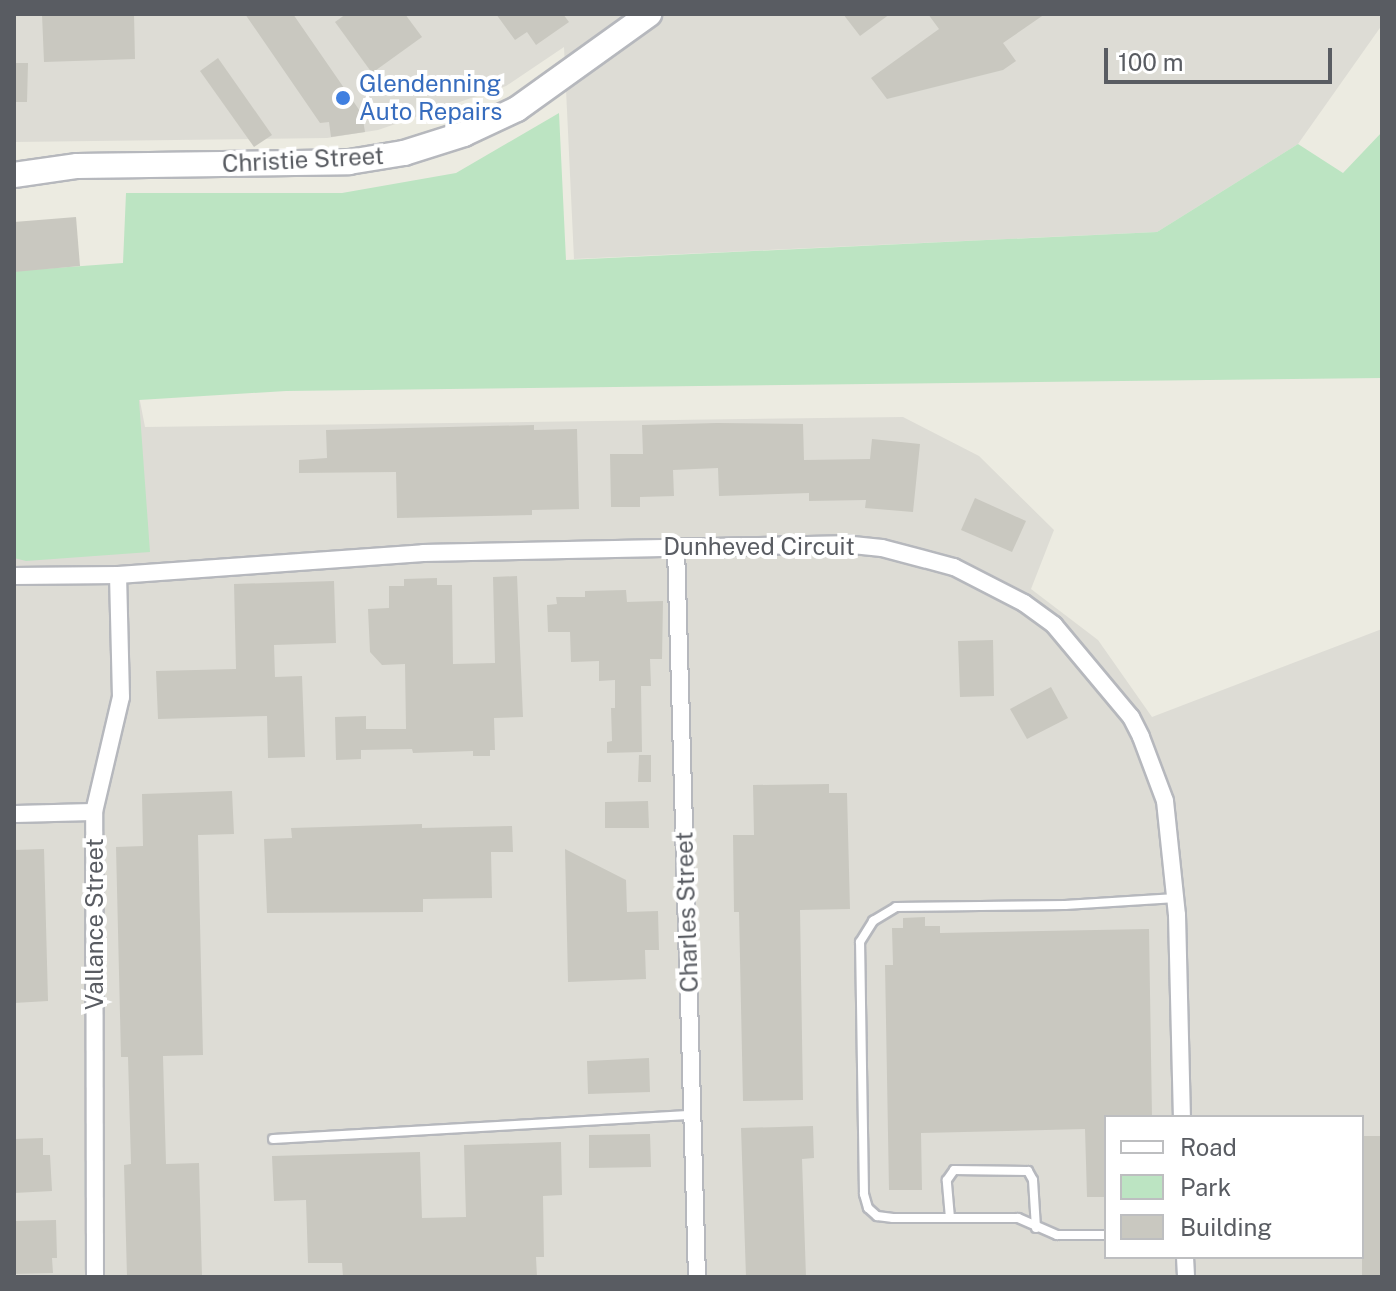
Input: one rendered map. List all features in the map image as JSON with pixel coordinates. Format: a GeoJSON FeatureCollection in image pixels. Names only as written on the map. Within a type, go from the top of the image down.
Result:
{"type":"FeatureCollection","features":[{"type":"Feature","properties":{"kind":"main road","name":"Christie Street"},"geometry":{"type":"LineString","coordinates":[[14,175],[77,166],[349,162],[404,153],[464,134],[517,109],[649,14]]}},
{"type":"Feature","properties":{"kind":"street","name":"Dunheved Circuit"},"geometry":{"type":"LineString","coordinates":[[14,576],[118,575],[423,553],[843,544],[882,548],[954,567],[1024,603],[1054,625],[1131,717],[1141,737],[1165,801],[1176,898],[1182,1115]]}},
{"type":"Feature","properties":{"kind":"street","name":"Charles Street"},"geometry":{"type":"LineString","coordinates":[[676,548],[697,1277]]}},
{"type":"Feature","properties":{"kind":"street","name":"Vallance Street"},"geometry":{"type":"LineString","coordinates":[[95,1277],[94,812],[121,697],[118,575]]}},
{"type":"Feature","properties":{"kind":"street"},"geometry":{"type":"LineString","coordinates":[[14,814],[94,812]]}},
{"type":"Feature","properties":{"kind":"lane"},"geometry":{"type":"LineString","coordinates":[[1104,1235],[1057,1235],[1018,1218],[877,1216],[868,1208],[864,1194],[860,942],[873,921],[896,907],[1065,905],[1176,898]]}},
{"type":"Feature","properties":{"kind":"lane"},"geometry":{"type":"LineString","coordinates":[[273,1139],[693,1115]]}},
{"type":"Feature","properties":{"kind":"lane"},"geometry":{"type":"LineString","coordinates":[[950,1218],[947,1180],[954,1170],[1028,1171],[1033,1180],[1036,1228]]}},
{"type":"Feature","properties":{"kind":"shaded area"},"geometry":{"type":"Polygon","coordinates":[[[14,14],[1382,14],[1382,25],[1298,144],[1157,232],[574,259],[564,47],[506,86],[378,130],[327,138],[14,142],[14,14]]]}},
{"type":"Feature","properties":{"kind":"shaded area"},"geometry":{"type":"Polygon","coordinates":[[[14,396],[139,396],[145,427],[903,417],[979,456],[1054,530],[1031,589],[1098,640],[1152,717],[1382,629],[1382,1277],[14,1277],[14,396]]]}},
{"type":"Feature","properties":{"kind":"green space"},"geometry":{"type":"Polygon","coordinates":[[[559,113],[566,260],[1157,232],[1298,144],[1343,173],[1382,132],[1381,378],[286,391],[139,400],[150,552],[26,561],[14,558],[14,271],[123,263],[126,193],[342,193],[456,173],[559,113]]]}},
{"type":"Feature","properties":{"kind":"building"},"geometry":{"type":"Polygon","coordinates":[[[42,14],[134,14],[135,59],[44,62],[42,14]]]}},
{"type":"Feature","properties":{"kind":"building"},"geometry":{"type":"Polygon","coordinates":[[[245,14],[293,14],[362,114],[365,132],[331,137],[329,122],[320,123],[245,14]]]}},
{"type":"Feature","properties":{"kind":"building"},"geometry":{"type":"Polygon","coordinates":[[[346,14],[405,14],[422,37],[372,73],[335,22],[346,14]]]}},
{"type":"Feature","properties":{"kind":"building"},"geometry":{"type":"Polygon","coordinates":[[[496,14],[563,14],[569,22],[536,45],[527,32],[515,40],[496,14]]]}},
{"type":"Feature","properties":{"kind":"building"},"geometry":{"type":"Polygon","coordinates":[[[843,14],[890,14],[860,36],[843,14]]]}},
{"type":"Feature","properties":{"kind":"building"},"geometry":{"type":"Polygon","coordinates":[[[928,14],[1045,14],[1003,43],[1016,61],[1003,70],[887,99],[871,78],[939,29],[928,14]]]}},
{"type":"Feature","properties":{"kind":"building"},"geometry":{"type":"Polygon","coordinates":[[[218,58],[272,135],[254,147],[200,71],[218,58]]]}},
{"type":"Feature","properties":{"kind":"building"},"geometry":{"type":"Polygon","coordinates":[[[14,63],[28,63],[27,102],[14,102],[14,63]]]}},
{"type":"Feature","properties":{"kind":"building"},"geometry":{"type":"Polygon","coordinates":[[[76,217],[80,266],[14,272],[14,222],[76,217]]]}},
{"type":"Feature","properties":{"kind":"building"},"geometry":{"type":"Polygon","coordinates":[[[803,424],[804,460],[870,459],[872,439],[920,444],[913,512],[865,508],[866,500],[809,501],[809,493],[719,496],[718,468],[673,470],[674,496],[640,497],[640,507],[611,507],[610,454],[643,454],[642,425],[803,424]]]}},
{"type":"Feature","properties":{"kind":"building"},"geometry":{"type":"Polygon","coordinates":[[[534,425],[534,430],[577,429],[579,509],[532,510],[532,515],[397,518],[396,472],[299,473],[299,460],[327,458],[326,430],[534,425]]]}},
{"type":"Feature","properties":{"kind":"building"},"geometry":{"type":"Polygon","coordinates":[[[975,498],[1026,521],[1012,552],[961,530],[975,498]]]}},
{"type":"Feature","properties":{"kind":"building"},"geometry":{"type":"Polygon","coordinates":[[[517,576],[523,717],[494,718],[495,750],[490,750],[490,756],[473,756],[473,751],[413,753],[412,749],[361,750],[361,759],[336,760],[335,717],[366,716],[366,729],[406,729],[405,664],[382,665],[370,652],[368,609],[389,608],[389,586],[404,586],[404,579],[437,578],[437,585],[452,585],[453,664],[495,663],[493,577],[517,576]]]}},
{"type":"Feature","properties":{"kind":"building"},"geometry":{"type":"Polygon","coordinates":[[[334,581],[336,643],[274,645],[275,677],[302,676],[305,757],[268,758],[267,716],[158,719],[156,671],[236,669],[234,584],[334,581]]]}},
{"type":"Feature","properties":{"kind":"building"},"geometry":{"type":"Polygon","coordinates":[[[626,590],[627,602],[663,601],[662,659],[650,659],[651,686],[641,686],[642,752],[607,753],[607,742],[612,741],[611,708],[615,708],[615,680],[599,681],[599,661],[571,662],[570,632],[548,632],[547,605],[557,604],[556,597],[585,597],[585,591],[626,590]]]}},
{"type":"Feature","properties":{"kind":"building"},"geometry":{"type":"Polygon","coordinates":[[[993,640],[994,696],[960,697],[958,641],[993,640]]]}},
{"type":"Feature","properties":{"kind":"building"},"geometry":{"type":"Polygon","coordinates":[[[1051,687],[1068,718],[1027,739],[1010,709],[1051,687]]]}},
{"type":"Feature","properties":{"kind":"building"},"geometry":{"type":"Polygon","coordinates":[[[639,755],[651,755],[651,782],[638,782],[639,755]]]}},
{"type":"Feature","properties":{"kind":"building"},"geometry":{"type":"Polygon","coordinates":[[[829,784],[829,793],[847,793],[850,909],[800,910],[803,1100],[743,1101],[739,912],[734,912],[733,835],[754,835],[753,785],[829,784]]]}},
{"type":"Feature","properties":{"kind":"building"},"geometry":{"type":"Polygon","coordinates":[[[232,791],[234,834],[198,835],[203,1055],[163,1056],[166,1164],[199,1163],[202,1277],[127,1277],[124,1165],[131,1164],[128,1057],[121,1057],[116,847],[143,846],[142,794],[232,791]]]}},
{"type":"Feature","properties":{"kind":"building"},"geometry":{"type":"Polygon","coordinates":[[[648,801],[649,828],[605,828],[605,802],[648,801]]]}},
{"type":"Feature","properties":{"kind":"building"},"geometry":{"type":"Polygon","coordinates":[[[422,824],[422,828],[512,826],[513,852],[491,852],[492,898],[423,899],[423,912],[267,913],[264,839],[292,838],[291,828],[422,824]]]}},
{"type":"Feature","properties":{"kind":"building"},"geometry":{"type":"Polygon","coordinates":[[[44,849],[48,1001],[14,1003],[14,850],[44,849]]]}},
{"type":"Feature","properties":{"kind":"building"},"geometry":{"type":"Polygon","coordinates":[[[565,849],[626,880],[627,912],[658,911],[659,950],[645,950],[646,979],[568,982],[565,849]]]}},
{"type":"Feature","properties":{"kind":"building"},"geometry":{"type":"Polygon","coordinates":[[[925,917],[925,926],[940,926],[940,933],[1149,929],[1152,1115],[1104,1115],[1104,1197],[1087,1197],[1085,1129],[921,1133],[922,1190],[889,1190],[885,965],[893,965],[892,928],[903,928],[903,918],[925,917]]]}},
{"type":"Feature","properties":{"kind":"building"},"geometry":{"type":"Polygon","coordinates":[[[649,1058],[650,1092],[588,1094],[587,1061],[649,1058]]]}},
{"type":"Feature","properties":{"kind":"building"},"geometry":{"type":"Polygon","coordinates":[[[813,1126],[814,1158],[802,1159],[806,1277],[746,1277],[741,1128],[813,1126]]]}},
{"type":"Feature","properties":{"kind":"building"},"geometry":{"type":"Polygon","coordinates":[[[650,1134],[651,1167],[589,1168],[589,1135],[650,1134]]]}},
{"type":"Feature","properties":{"kind":"building"},"geometry":{"type":"Polygon","coordinates":[[[1364,1136],[1382,1136],[1382,1277],[1362,1277],[1364,1136]]]}},
{"type":"Feature","properties":{"kind":"building"},"geometry":{"type":"Polygon","coordinates":[[[43,1138],[43,1155],[50,1155],[52,1191],[14,1193],[14,1139],[43,1138]]]}},
{"type":"Feature","properties":{"kind":"building"},"geometry":{"type":"Polygon","coordinates":[[[561,1142],[562,1195],[543,1196],[544,1257],[536,1257],[537,1277],[343,1277],[342,1263],[308,1263],[306,1200],[274,1201],[272,1156],[420,1152],[422,1218],[466,1217],[464,1145],[561,1142]]]}},
{"type":"Feature","properties":{"kind":"building"},"geometry":{"type":"Polygon","coordinates":[[[56,1220],[57,1258],[52,1258],[53,1273],[14,1274],[14,1221],[56,1220]]]}},
{"type":"Feature","properties":{"kind":"place","name":"Glendenning Auto Repairs"},"geometry":{"type":"Point","coordinates":[343,98]}}]}
